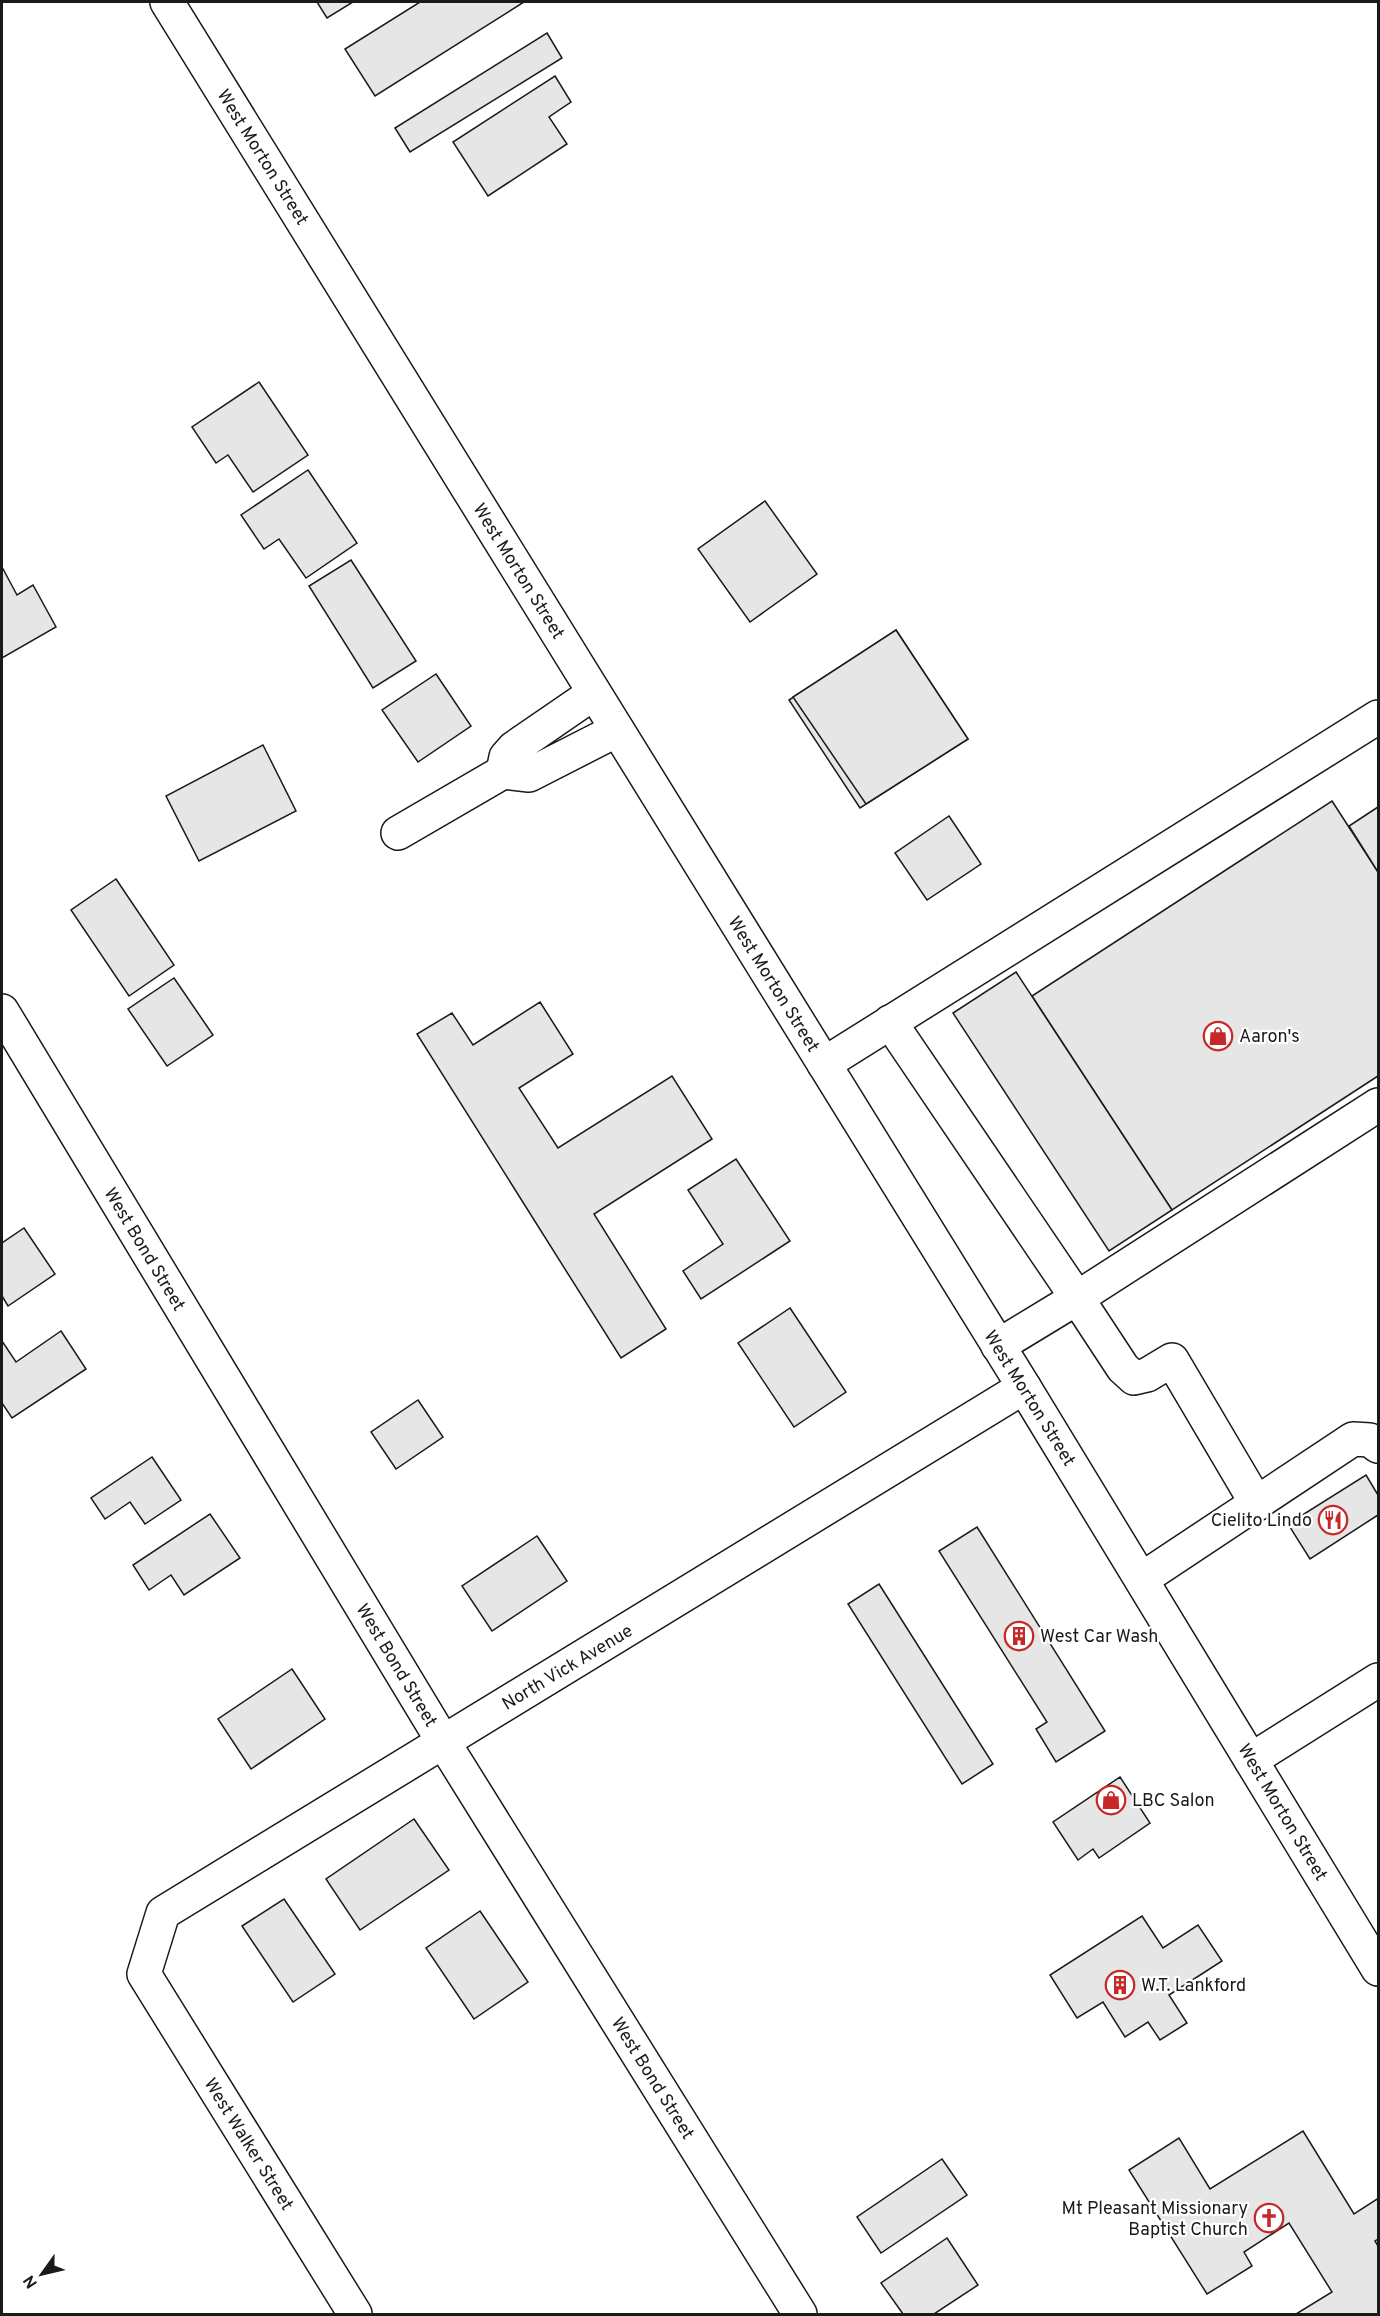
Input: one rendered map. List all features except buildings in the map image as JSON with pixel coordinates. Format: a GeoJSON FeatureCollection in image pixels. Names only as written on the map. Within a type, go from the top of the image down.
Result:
{"type":"FeatureCollection","features":[{"type":"Feature","properties":{"kind":"street","name":"West Morton Street"},"geometry":{"type":"LineString","coordinates":[[167,2],[1024,1387],[1378,1969]]}},
{"type":"Feature","properties":{"kind":"street"},"geometry":{"type":"LineString","coordinates":[[503,772],[506,757],[514,748],[594,693]]}},
{"type":"Feature","properties":{"kind":"street"},"geometry":{"type":"LineString","coordinates":[[824,1064],[1378,717]]}},
{"type":"Feature","properties":{"kind":"street"},"geometry":{"type":"LineString","coordinates":[[398,833],[503,772],[529,775],[617,730]]}},
{"type":"Feature","properties":{"kind":"street","name":"West Bond Street"},"geometry":{"type":"LineString","coordinates":[[2,1011],[444,1743],[800,2314]]}},
{"type":"Feature","properties":{"kind":"street"},"geometry":{"type":"LineString","coordinates":[[890,1022],[1123,1368],[1134,1378],[1147,1376],[1172,1360],[1257,1504]]}},
{"type":"Feature","properties":{"kind":"street"},"geometry":{"type":"LineString","coordinates":[[998,1346],[1378,1105]]}},
{"type":"Feature","properties":{"kind":"street","name":"North Vick Avenue"},"geometry":{"type":"LineString","coordinates":[[144,1974],[163,1913],[1024,1387]]}},
{"type":"Feature","properties":{"kind":"street"},"geometry":{"type":"LineString","coordinates":[[1142,1579],[1353,1439],[1370,1440],[1378,1446]]}},
{"type":"Feature","properties":{"kind":"street"},"geometry":{"type":"LineString","coordinates":[[1251,1760],[1378,1680]]}},
{"type":"Feature","properties":{"kind":"street","name":"West Walker Street"},"geometry":{"type":"LineString","coordinates":[[144,1974],[355,2314]]}},
{"type":"Feature","properties":{"kind":"place","name":"Aaron's"},"geometry":{"type":"Point","coordinates":[1218,1036]}},
{"type":"Feature","properties":{"kind":"place","name":"Cielito Lindo"},"geometry":{"type":"Point","coordinates":[1333,1520]}},
{"type":"Feature","properties":{"kind":"place","name":"West Car Wash"},"geometry":{"type":"Point","coordinates":[1019,1636]}},
{"type":"Feature","properties":{"kind":"place","name":"LBC Salon"},"geometry":{"type":"Point","coordinates":[1111,1800]}},
{"type":"Feature","properties":{"kind":"place","name":"W.T. Lankford"},"geometry":{"type":"Point","coordinates":[1120,1985]}},
{"type":"Feature","properties":{"kind":"place","name":"Mt Pleasant Missionary Baptist Church"},"geometry":{"type":"Point","coordinates":[1269,2218]}}]}
